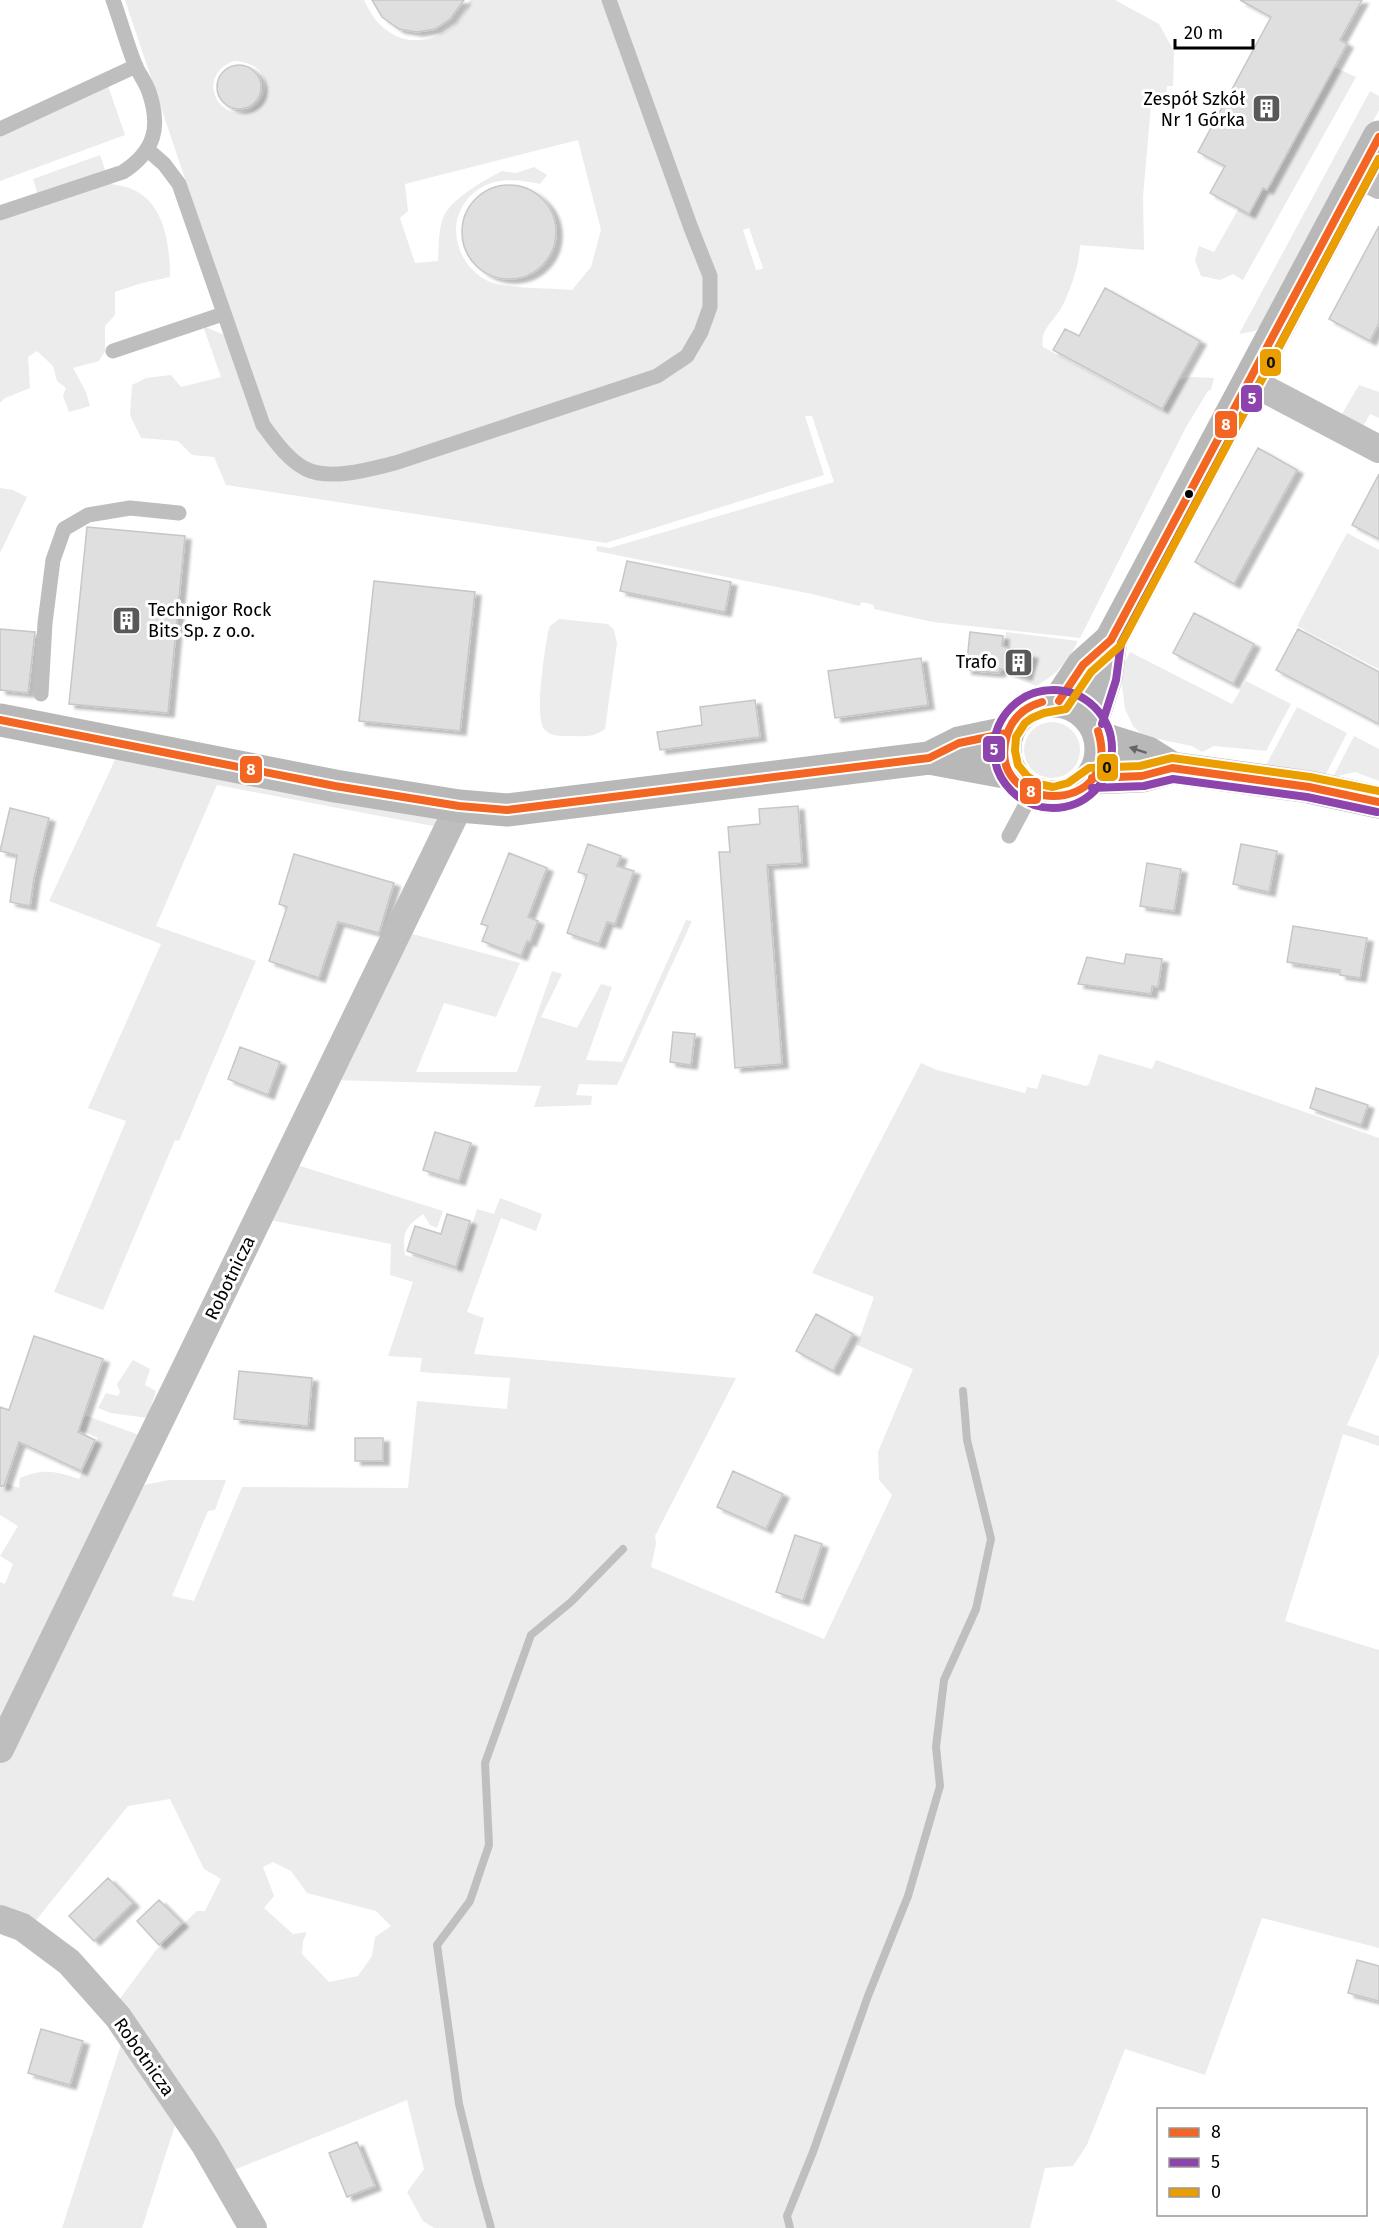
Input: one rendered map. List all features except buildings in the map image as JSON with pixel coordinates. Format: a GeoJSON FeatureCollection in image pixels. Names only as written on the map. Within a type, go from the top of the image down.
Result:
{"type":"FeatureCollection","features":[{"type":"Feature","properties":{"kind":"street"},"geometry":{"type":"LineString","coordinates":[[1096,730],[1111,640],[1248,380],[1369,180],[1379,137]]}},
{"type":"Feature","properties":{"kind":"street"},"geometry":{"type":"LineString","coordinates":[[1248,380],[1379,449]]}},
{"type":"Feature","properties":{"kind":"street"},"geometry":{"type":"LineString","coordinates":[[1059,701],[1083,665],[1111,640]]}},
{"type":"Feature","properties":{"kind":"street"},"geometry":{"type":"LineString","coordinates":[[929,759],[1021,783],[1043,797],[1057,798],[1071,795],[1083,788],[1092,778],[1099,765],[1102,752],[1096,730],[1076,706],[1059,701],[1035,704],[1013,721],[1004,747],[1005,760],[1021,783]]}},
{"type":"Feature","properties":{"kind":"street"},"geometry":{"type":"LineString","coordinates":[[0,720],[335,786],[459,806],[507,810],[929,759],[959,743],[1007,733]]}},
{"type":"Feature","properties":{"kind":"street"},"geometry":{"type":"LineString","coordinates":[[1096,730],[1148,753],[1172,768]]}},
{"type":"Feature","properties":{"kind":"street"},"geometry":{"type":"LineString","coordinates":[[1092,778],[1143,776],[1172,768],[1309,787],[1379,802]]}},
{"type":"Feature","properties":{"kind":"street","name":"Robotnicza"},"geometry":{"type":"LineString","coordinates":[[0,1749],[301,1145],[459,806]]}},
{"type":"Feature","properties":{"kind":"street","name":"Robotnicza"},"geometry":{"type":"LineString","coordinates":[[0,1919],[21,1927],[69,1962],[118,2017],[205,2145],[253,2228]]}},
{"type":"Feature","properties":{"kind":"lane"},"geometry":{"type":"LineString","coordinates":[[0,213],[123,172],[138,162],[148,150],[154,132],[155,114],[149,90],[136,66],[113,0]]}},
{"type":"Feature","properties":{"kind":"lane"},"geometry":{"type":"LineString","coordinates":[[148,150],[164,164],[179,184],[263,425],[279,447],[307,470],[329,474],[359,472],[395,463],[657,376],[687,357],[701,332],[710,308],[710,276],[609,0]]}},
{"type":"Feature","properties":{"kind":"lane"},"geometry":{"type":"LineString","coordinates":[[0,129],[136,66]]}},
{"type":"Feature","properties":{"kind":"lane"},"geometry":{"type":"LineString","coordinates":[[113,351],[223,314]]}},
{"type":"Feature","properties":{"kind":"lane"},"geometry":{"type":"LineString","coordinates":[[41,694],[45,622],[53,560],[63,529],[88,515],[130,508],[179,513]]}},
{"type":"Feature","properties":{"kind":"lane"},"geometry":{"type":"LineString","coordinates":[[1009,836],[1021,783]]}},
{"type":"Feature","properties":{"kind":"shaded area"},"geometry":{"type":"Polygon","coordinates":[[[125,0],[364,0],[373,16],[384,28],[405,39],[417,40],[429,39],[450,29],[466,11],[470,0],[604,0],[705,276],[705,307],[682,353],[655,371],[358,467],[327,468],[315,466],[296,456],[287,448],[269,423],[125,0]],[[233,61],[221,69],[214,79],[214,90],[217,99],[224,107],[233,112],[244,112],[255,107],[261,100],[266,85],[261,73],[252,65],[233,61]],[[578,140],[405,184],[408,211],[400,218],[415,263],[438,261],[439,234],[443,218],[460,197],[502,171],[516,173],[534,167],[547,175],[540,184],[518,181],[496,182],[482,187],[470,196],[457,221],[456,234],[459,248],[474,271],[493,283],[515,287],[572,290],[591,267],[601,230],[578,140]]]}},
{"type":"Feature","properties":{"kind":"shaded area"},"geometry":{"type":"Polygon","coordinates":[[[615,0],[1115,0],[1159,24],[1174,51],[1173,86],[1167,86],[1166,105],[1151,104],[1143,197],[1144,250],[1080,245],[1072,283],[1063,305],[1043,335],[1042,341],[1043,347],[1163,411],[1179,380],[1190,377],[1214,378],[1211,390],[1208,391],[1185,429],[1080,638],[933,622],[874,609],[874,605],[862,602],[859,606],[812,594],[596,551],[597,546],[610,548],[834,482],[812,416],[805,416],[824,475],[606,543],[226,485],[214,457],[192,455],[178,441],[141,438],[130,415],[132,385],[146,378],[171,375],[181,387],[221,377],[203,326],[227,336],[264,439],[329,479],[689,358],[714,307],[615,0]],[[749,228],[743,230],[756,270],[763,268],[749,228]]]}},
{"type":"Feature","properties":{"kind":"shaded area"},"geometry":{"type":"Polygon","coordinates":[[[1334,67],[1356,77],[1243,280],[1233,274],[1220,280],[1201,276],[1195,260],[1199,246],[1214,252],[1239,208],[1263,188],[1267,190],[1334,67]]]}},
{"type":"Feature","properties":{"kind":"shaded area"},"geometry":{"type":"Polygon","coordinates":[[[107,83],[125,135],[0,181],[0,134],[107,83]]]}},
{"type":"Feature","properties":{"kind":"shaded area"},"geometry":{"type":"Polygon","coordinates":[[[1370,91],[1379,96],[1379,110],[1264,325],[1255,331],[1239,334],[1370,91]]]}},
{"type":"Feature","properties":{"kind":"shaded area"},"geometry":{"type":"Polygon","coordinates":[[[100,155],[106,172],[38,196],[33,179],[100,155]]]}},
{"type":"Feature","properties":{"kind":"shaded area"},"geometry":{"type":"Polygon","coordinates":[[[107,183],[134,190],[153,205],[167,240],[170,277],[115,292],[115,315],[105,326],[105,351],[99,361],[73,368],[86,392],[90,406],[69,412],[63,396],[66,388],[57,381],[53,366],[37,351],[28,357],[30,388],[5,398],[0,403],[0,220],[107,183]]]}},
{"type":"Feature","properties":{"kind":"shaded area"},"geometry":{"type":"Polygon","coordinates":[[[1359,385],[1379,392],[1379,418],[1370,414],[1357,437],[1336,424],[1359,385]]]}},
{"type":"Feature","properties":{"kind":"shaded area"},"geometry":{"type":"Polygon","coordinates":[[[0,488],[13,490],[27,497],[0,553],[0,488]]]}},
{"type":"Feature","properties":{"kind":"shaded area"},"geometry":{"type":"Polygon","coordinates":[[[1347,533],[1379,550],[1379,669],[1297,626],[1347,533]]]}},
{"type":"Feature","properties":{"kind":"shaded area"},"geometry":{"type":"Polygon","coordinates":[[[559,619],[608,624],[614,630],[617,643],[605,729],[592,735],[553,735],[544,729],[541,722],[541,682],[548,632],[550,626],[559,619]]]}},
{"type":"Feature","properties":{"kind":"shaded area"},"geometry":{"type":"Polygon","coordinates":[[[1006,632],[1078,641],[1061,667],[1036,686],[1002,673],[1006,632]]]}},
{"type":"Feature","properties":{"kind":"shaded area"},"geometry":{"type":"Polygon","coordinates":[[[1130,652],[1232,704],[1246,681],[1291,704],[1266,751],[1214,746],[1202,752],[1192,746],[1143,736],[1133,726],[1125,709],[1120,670],[1130,652]]]}},
{"type":"Feature","properties":{"kind":"shaded area"},"geometry":{"type":"Polygon","coordinates":[[[1297,707],[1347,733],[1325,776],[1265,767],[1297,707]]]}},
{"type":"Feature","properties":{"kind":"shaded area"},"geometry":{"type":"Polygon","coordinates":[[[1052,722],[1063,724],[1072,730],[1078,739],[1080,750],[1078,761],[1072,770],[1063,776],[1052,778],[1041,776],[1032,770],[1026,761],[1024,750],[1026,739],[1032,730],[1041,724],[1052,722]]]}},
{"type":"Feature","properties":{"kind":"shaded area"},"geometry":{"type":"Polygon","coordinates":[[[1354,736],[1379,749],[1379,781],[1355,772],[1333,777],[1354,736]]]}},
{"type":"Feature","properties":{"kind":"shaded area"},"geometry":{"type":"Polygon","coordinates":[[[119,757],[439,819],[438,827],[217,785],[156,926],[256,961],[179,1141],[175,1140],[103,1310],[54,1292],[126,1121],[88,1108],[161,944],[49,901],[115,760],[119,757]]]}},
{"type":"Feature","properties":{"kind":"shaded area"},"geometry":{"type":"Polygon","coordinates":[[[686,920],[692,921],[617,1085],[579,1084],[576,1095],[592,1096],[591,1105],[534,1107],[541,1086],[333,1080],[405,932],[520,963],[496,1017],[444,1003],[416,1072],[517,1072],[552,971],[562,974],[541,1017],[577,1028],[601,984],[612,987],[586,1060],[622,1062],[686,920]]]}},
{"type":"Feature","properties":{"kind":"shaded area"},"geometry":{"type":"Polygon","coordinates":[[[1099,1054],[1152,1069],[1156,1060],[1379,1138],[1379,1354],[1347,1425],[1379,1436],[1379,1446],[1343,1434],[1285,1621],[1379,1650],[1379,1948],[1262,1918],[1205,2075],[1125,2049],[1087,2145],[1073,2166],[1045,2168],[1030,2228],[434,2228],[423,2221],[407,2192],[424,2169],[407,2100],[234,2170],[116,2004],[156,1950],[197,1911],[205,1911],[221,1879],[204,1869],[170,1799],[128,1806],[33,1924],[0,1914],[0,1764],[144,1485],[169,1480],[226,1480],[215,1510],[208,1511],[172,1596],[194,1601],[242,1487],[408,1488],[417,1401],[507,1409],[510,1378],[420,1372],[422,1358],[388,1356],[413,1282],[390,1275],[391,1244],[270,1220],[294,1164],[443,1211],[437,1228],[430,1225],[423,1214],[412,1223],[406,1231],[405,1255],[457,1271],[477,1209],[494,1214],[500,1198],[542,1214],[536,1231],[501,1218],[467,1312],[484,1318],[474,1354],[736,1378],[655,1536],[656,1544],[651,1567],[824,1639],[892,1495],[879,1480],[878,1452],[913,1369],[857,1345],[874,1297],[812,1273],[921,1063],[937,1070],[1025,1093],[1027,1087],[1037,1089],[1042,1074],[1086,1086],[1089,1084],[1099,1054]],[[273,1862],[263,1867],[274,1896],[264,1908],[293,1934],[307,1932],[303,1941],[302,1954],[329,1982],[358,1976],[372,1956],[375,1937],[391,1926],[376,1911],[307,1893],[291,1871],[273,1862]]]}},
{"type":"Feature","properties":{"kind":"shaded area"},"geometry":{"type":"Polygon","coordinates":[[[133,1360],[150,1369],[145,1385],[156,1391],[147,1418],[111,1413],[98,1408],[106,1393],[118,1396],[120,1392],[117,1384],[133,1360]]]}},
{"type":"Feature","properties":{"kind":"shaded area"},"geometry":{"type":"Polygon","coordinates":[[[87,1416],[142,1436],[0,1729],[0,1582],[5,1584],[13,1564],[0,1556],[18,1526],[0,1515],[0,1481],[19,1488],[20,1478],[43,1472],[63,1474],[79,1479],[98,1438],[70,1425],[79,1418],[87,1416]]]}},
{"type":"Feature","properties":{"kind":"shaded area"},"geometry":{"type":"Polygon","coordinates":[[[124,2035],[178,2116],[142,2228],[62,2228],[124,2035]]]}},
{"type":"Feature","properties":{"kind":"waterway"},"geometry":{"type":"LineString","coordinates":[[790,2228],[787,2216],[813,2152],[868,1996],[908,1896],[940,1786],[936,1747],[944,1680],[976,1609],[991,1539],[967,1440],[963,1391]]}},
{"type":"Feature","properties":{"kind":"waterway"},"geometry":{"type":"LineString","coordinates":[[491,2228],[459,2104],[437,1945],[470,1901],[489,1845],[485,1763],[531,1635],[571,1602],[623,1549]]}},
{"type":"Feature","properties":{"kind":"transit line","name":"8"},"geometry":{"type":"LineString","coordinates":[[1059,701],[1083,665],[1111,640],[1379,137]]}},
{"type":"Feature","properties":{"kind":"transit line","name":"5"},"geometry":{"type":"LineString","coordinates":[[1102,724],[1116,680],[1121,643],[1379,159]]}},
{"type":"Feature","properties":{"kind":"transit line","name":"0"},"geometry":{"type":"LineString","coordinates":[[1379,159],[1120,646],[1091,672],[1066,709],[1044,713],[1025,723],[1016,737],[1015,751],[1018,765],[1027,776],[1039,784],[1053,787],[1068,783],[1089,768],[1140,766],[1172,758],[1310,777],[1379,791]]}},
{"type":"Feature","properties":{"kind":"transit line","name":"5"},"geometry":{"type":"LineString","coordinates":[[1053,690],[1076,695],[1095,707],[1107,726],[1112,749],[1107,772],[1095,791],[1076,803],[1053,808],[1030,803],[1011,791],[999,772],[994,749],[999,726],[1011,707],[1030,695],[1053,690]]}},
{"type":"Feature","properties":{"kind":"transit line","name":"8"},"geometry":{"type":"LineString","coordinates":[[1042,702],[1020,714],[1012,723],[1007,735],[1005,761],[1015,780],[1032,792],[1054,796],[1075,792],[1092,780],[1101,760],[1098,731]]}},
{"type":"Feature","properties":{"kind":"transit line","name":"8"},"geometry":{"type":"LineString","coordinates":[[0,720],[335,786],[459,806],[507,810],[929,758],[959,743],[1007,733]]}},
{"type":"Feature","properties":{"kind":"transit line","name":"8"},"geometry":{"type":"LineString","coordinates":[[1092,778],[1142,776],[1172,768],[1309,787],[1379,802]]}},
{"type":"Feature","properties":{"kind":"transit line","name":"5"},"geometry":{"type":"LineString","coordinates":[[1092,788],[1144,786],[1173,779],[1307,797],[1377,812]]}},
{"type":"Feature","properties":{"kind":"place","name":"Zespół Szkół Nr 1 Górka"},"geometry":{"type":"Point","coordinates":[1266,109]}},
{"type":"Feature","properties":{"kind":"place","name":"Technigor Rock Bits Sp. z o.o."},"geometry":{"type":"Point","coordinates":[127,620]}},
{"type":"Feature","properties":{"kind":"place","name":"Trafo"},"geometry":{"type":"Point","coordinates":[1018,662]}}]}
